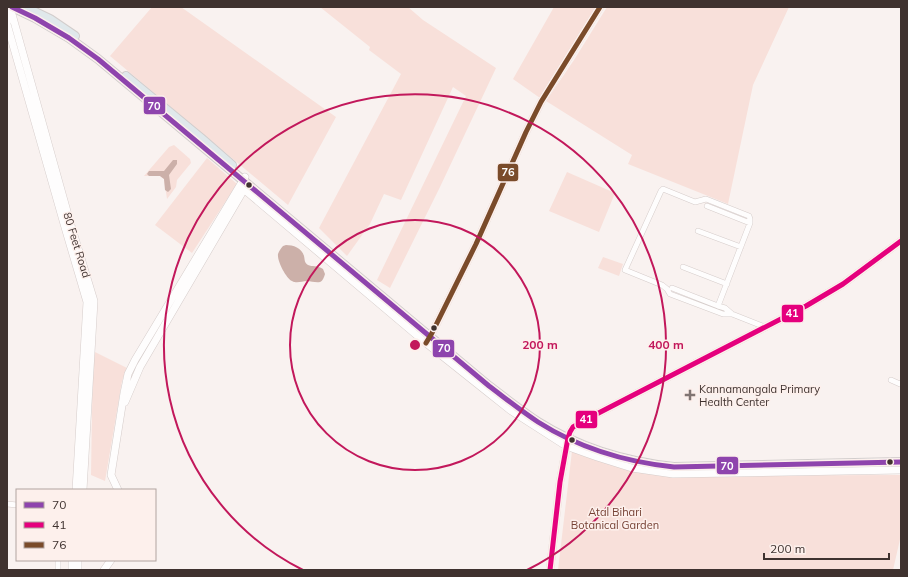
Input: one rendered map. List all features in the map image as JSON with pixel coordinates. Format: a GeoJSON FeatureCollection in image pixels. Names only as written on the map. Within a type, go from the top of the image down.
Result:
{"type":"FeatureCollection","features":[{"type":"Feature","properties":{"kind":"main road"},"geometry":{"type":"LineString","coordinates":[[10,7],[35,18],[98,59],[245,183],[293,215],[429,337],[568,439],[616,457],[652,465],[674,467],[901,462]]}},
{"type":"Feature","properties":{"kind":"main road"},"geometry":{"type":"LineString","coordinates":[[25,7],[50,19],[83,42],[201,138],[245,183]]}},
{"type":"Feature","properties":{"kind":"main road"},"geometry":{"type":"LineString","coordinates":[[568,439],[601,446],[623,453],[652,459],[674,461],[901,457]]}},
{"type":"Feature","properties":{"kind":"street","name":"80 Feet Road"},"geometry":{"type":"LineString","coordinates":[[10,7],[7,24],[87,302],[76,489]]}},
{"type":"Feature","properties":{"kind":"street","name":"80 Feet Road"},"geometry":{"type":"LineString","coordinates":[[10,7],[70,222],[94,301],[82,489]]}},
{"type":"Feature","properties":{"kind":"street"},"geometry":{"type":"LineString","coordinates":[[429,337],[476,244],[541,102],[600,7]]}},
{"type":"Feature","properties":{"kind":"street"},"geometry":{"type":"LineString","coordinates":[[118,489],[111,475],[122,404],[125,402],[140,367],[245,183],[429,337],[510,410],[568,439],[597,458],[632,468],[673,474],[901,470]]}},
{"type":"Feature","properties":{"kind":"street"},"geometry":{"type":"LineString","coordinates":[[718,306],[750,223],[749,216],[706,199],[695,202],[663,189],[625,270],[662,284],[670,294],[723,314],[732,314]]}},
{"type":"Feature","properties":{"kind":"street"},"geometry":{"type":"LineString","coordinates":[[707,206],[750,223]]}},
{"type":"Feature","properties":{"kind":"street"},"geometry":{"type":"LineString","coordinates":[[698,231],[741,247]]}},
{"type":"Feature","properties":{"kind":"street"},"geometry":{"type":"LineString","coordinates":[[550,570],[560,482],[568,439],[573,427],[806,306],[838,287],[901,241]]}},
{"type":"Feature","properties":{"kind":"street"},"geometry":{"type":"LineString","coordinates":[[683,267],[727,284]]}},
{"type":"Feature","properties":{"kind":"street"},"geometry":{"type":"LineString","coordinates":[[672,288],[725,308],[732,314],[765,327]]}},
{"type":"Feature","properties":{"kind":"street"},"geometry":{"type":"LineString","coordinates":[[891,380],[901,384]]}},
{"type":"Feature","properties":{"kind":"street"},"geometry":{"type":"LineString","coordinates":[[104,570],[110,561]]}},
{"type":"Feature","properties":{"kind":"green space"},"geometry":{"type":"Polygon","coordinates":[[[152,7],[181,7],[336,117],[288,205],[110,56],[152,7]]]}},
{"type":"Feature","properties":{"kind":"green space"},"geometry":{"type":"Polygon","coordinates":[[[320,7],[408,7],[423,20],[496,68],[440,187],[390,288],[377,280],[466,96],[453,87],[401,200],[384,194],[370,224],[347,256],[319,228],[401,74],[369,50],[370,47],[320,7]]]}},
{"type":"Feature","properties":{"kind":"green space"},"geometry":{"type":"Polygon","coordinates":[[[554,7],[597,7],[540,98],[513,79],[554,7]]]}},
{"type":"Feature","properties":{"kind":"green space"},"geometry":{"type":"Polygon","coordinates":[[[607,7],[789,7],[753,85],[728,204],[628,164],[632,155],[546,101],[607,7]]]}},
{"type":"Feature","properties":{"kind":"green space"},"geometry":{"type":"Polygon","coordinates":[[[174,145],[190,159],[191,163],[177,180],[176,187],[167,199],[164,179],[160,176],[144,176],[169,147],[174,145]]]}},
{"type":"Feature","properties":{"kind":"green space"},"geometry":{"type":"Polygon","coordinates":[[[207,158],[237,184],[192,253],[155,225],[207,158]]]}},
{"type":"Feature","properties":{"kind":"green space"},"geometry":{"type":"Polygon","coordinates":[[[567,172],[615,193],[599,232],[549,211],[567,172]]]}},
{"type":"Feature","properties":{"kind":"green space"},"geometry":{"type":"Polygon","coordinates":[[[603,257],[623,264],[619,276],[598,268],[603,257]]]}},
{"type":"Feature","properties":{"kind":"green space"},"geometry":{"type":"Polygon","coordinates":[[[93,351],[127,368],[122,381],[105,481],[91,475],[93,351]]]}},
{"type":"Feature","properties":{"kind":"green space","name":"Atal Bihari Botanical Garden"},"geometry":{"type":"Polygon","coordinates":[[[572,451],[672,476],[901,475],[901,535],[893,570],[558,570],[572,451]]]}},
{"type":"Feature","properties":{"kind":"shaded area"},"geometry":{"type":"Polygon","coordinates":[[[173,160],[177,160],[177,164],[169,175],[171,189],[168,192],[165,190],[164,179],[160,176],[149,176],[147,174],[149,171],[164,171],[173,160]]]}},
{"type":"Feature","properties":{"kind":"shaded area"},"geometry":{"type":"Polygon","coordinates":[[[286,245],[294,246],[299,249],[303,253],[305,262],[308,265],[323,269],[325,274],[322,281],[296,282],[292,281],[287,276],[282,269],[278,257],[280,250],[286,245]]]}},
{"type":"Feature","properties":{"kind":"transit line","name":"70"},"geometry":{"type":"LineString","coordinates":[[12,7],[35,18],[69,38],[98,59],[489,386],[525,413],[554,431],[603,452],[638,462],[674,467],[901,462]]}},
{"type":"Feature","properties":{"kind":"transit line","name":"76"},"geometry":{"type":"LineString","coordinates":[[426,343],[476,244],[541,102],[600,7]]}},
{"type":"Feature","properties":{"kind":"transit line","name":"41"},"geometry":{"type":"LineString","coordinates":[[550,570],[560,482],[568,438],[573,427],[806,306],[843,284],[901,241]]}},
{"type":"Feature","properties":{"kind":"place","name":"Kannamangala Primary Health Center"},"geometry":{"type":"Point","coordinates":[690,395]}}]}
